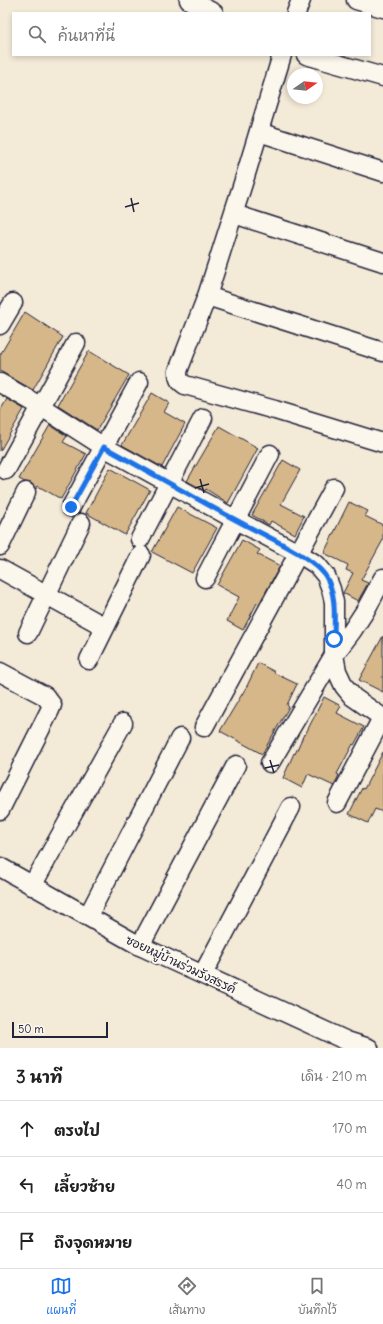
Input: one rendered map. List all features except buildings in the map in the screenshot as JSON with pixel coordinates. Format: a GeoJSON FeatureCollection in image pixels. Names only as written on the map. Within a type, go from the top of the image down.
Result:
{"type":"FeatureCollection","features":[{"type":"Feature","properties":{"kind":"street"},"geometry":{"type":"LineString","coordinates":[[189,0],[212,12]]}},
{"type":"Feature","properties":{"kind":"street"},"geometry":{"type":"LineString","coordinates":[[296,12],[301,0]]}},
{"type":"Feature","properties":{"kind":"street"},"geometry":{"type":"LineString","coordinates":[[356,0],[383,8]]}},
{"type":"Feature","properties":{"kind":"street"},"geometry":{"type":"LineString","coordinates":[[282,56],[234,214],[207,296],[178,372],[179,381],[185,385],[382,439]]}},
{"type":"Feature","properties":{"kind":"street"},"geometry":{"type":"LineString","coordinates":[[311,56],[383,77]]}},
{"type":"Feature","properties":{"kind":"street"},"geometry":{"type":"LineString","coordinates":[[259,132],[383,172]]}},
{"type":"Feature","properties":{"kind":"street"},"geometry":{"type":"LineString","coordinates":[[234,214],[383,262]]}},
{"type":"Feature","properties":{"kind":"street"},"geometry":{"type":"LineString","coordinates":[[207,296],[383,352]]}},
{"type":"Feature","properties":{"kind":"street"},"geometry":{"type":"LineString","coordinates":[[0,325],[13,303]]}},
{"type":"Feature","properties":{"kind":"street"},"geometry":{"type":"LineString","coordinates":[[6,470],[76,343]]}},
{"type":"Feature","properties":{"kind":"street"},"geometry":{"type":"LineString","coordinates":[[71,507],[139,382]]}},
{"type":"Feature","properties":{"kind":"street"},"geometry":{"type":"LineString","coordinates":[[0,383],[40,406],[104,447],[298,553],[317,566],[326,576],[334,602],[334,655],[344,686],[353,697],[383,718],[337,803]]}},
{"type":"Feature","properties":{"kind":"street"},"geometry":{"type":"LineString","coordinates":[[89,660],[169,483],[203,418]]}},
{"type":"Feature","properties":{"kind":"street"},"geometry":{"type":"LineString","coordinates":[[205,578],[270,454]]}},
{"type":"Feature","properties":{"kind":"street"},"geometry":{"type":"LineString","coordinates":[[204,727],[334,488]]}},
{"type":"Feature","properties":{"kind":"street"},"geometry":{"type":"LineString","coordinates":[[0,546],[26,492]]}},
{"type":"Feature","properties":{"kind":"street"},"geometry":{"type":"LineString","coordinates":[[28,632],[81,523]]}},
{"type":"Feature","properties":{"kind":"street"},"geometry":{"type":"LineString","coordinates":[[0,568],[105,627]]}},
{"type":"Feature","properties":{"kind":"street"},"geometry":{"type":"LineString","coordinates":[[270,763],[334,655],[357,624],[383,578]]}},
{"type":"Feature","properties":{"kind":"street"},"geometry":{"type":"LineString","coordinates":[[0,672],[45,696],[52,705],[0,810]]}},
{"type":"Feature","properties":{"kind":"street"},"geometry":{"type":"LineString","coordinates":[[32,886],[123,723]]}},
{"type":"Feature","properties":{"kind":"street"},"geometry":{"type":"LineString","coordinates":[[88,916],[180,738]]}},
{"type":"Feature","properties":{"kind":"street"},"geometry":{"type":"LineString","coordinates":[[140,946],[236,765]]}},
{"type":"Feature","properties":{"kind":"street"},"geometry":{"type":"LineString","coordinates":[[202,974],[291,807]]}},
{"type":"Feature","properties":{"kind":"street","name":"ซอยหมู่บ้านร่วมรังสรรค์"},"geometry":{"type":"LineString","coordinates":[[0,867],[140,946],[347,1041],[369,1048]]}},
{"type":"Feature","properties":{"kind":"route"},"geometry":{"type":"LineString","coordinates":[[71,507],[104,447],[298,553],[317,566],[326,576],[331,589],[334,602],[334,639]]}}]}
